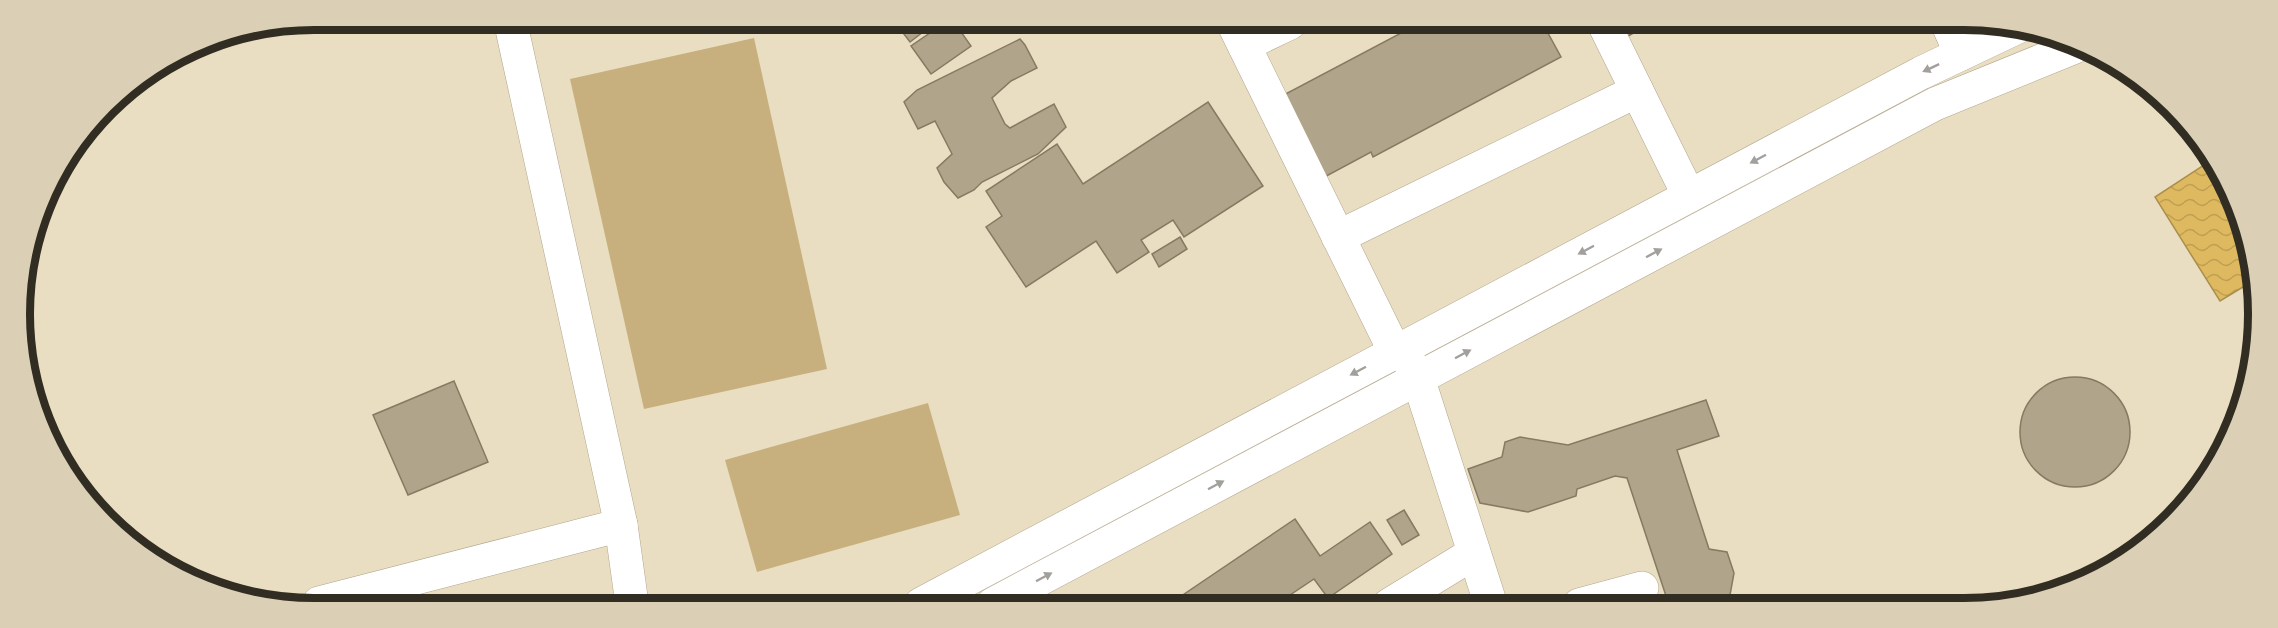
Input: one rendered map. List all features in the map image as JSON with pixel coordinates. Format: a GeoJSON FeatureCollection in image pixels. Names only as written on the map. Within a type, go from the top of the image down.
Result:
{"type":"FeatureCollection","features":[{"type":"Feature","properties":{"kind":"street"},"geometry":{"type":"LineString","coordinates":[[512,30],[621,525],[631,598]]}},
{"type":"Feature","properties":{"kind":"street"},"geometry":{"type":"LineString","coordinates":[[1258,30],[1239,34],[1338,237],[1398,350],[1418,378],[1489,598]]}},
{"type":"Feature","properties":{"kind":"street"},"geometry":{"type":"LineString","coordinates":[[1607,30],[1689,196]]}},
{"type":"Feature","properties":{"kind":"street"},"geometry":{"type":"LineString","coordinates":[[932,598],[1921,73],[1954,39],[1991,31]]}},
{"type":"Feature","properties":{"kind":"street"},"geometry":{"type":"LineString","coordinates":[[1004,598],[1935,104],[2068,50]]}},
{"type":"Feature","properties":{"kind":"street"},"geometry":{"type":"LineString","coordinates":[[1338,237],[1637,91]]}},
{"type":"Feature","properties":{"kind":"street"},"geometry":{"type":"LineString","coordinates":[[338,598],[621,525]]}},
{"type":"Feature","properties":{"kind":"street"},"geometry":{"type":"LineString","coordinates":[[1400,598],[1474,552]]}},
{"type":"Feature","properties":{"kind":"street"},"geometry":{"type":"LineString","coordinates":[[1605,598],[1641,588]]}},
{"type":"Feature","properties":{"kind":"shaded area"},"geometry":{"type":"Polygon","coordinates":[[[754,38],[827,369],[644,409],[570,79],[754,38]]]}},
{"type":"Feature","properties":{"kind":"shaded area"},"geometry":{"type":"Polygon","coordinates":[[[928,403],[960,515],[757,572],[725,460],[928,403]]]}},
{"type":"Feature","properties":{"kind":"water"},"geometry":{"type":"Polygon","coordinates":[[[2205,164],[2219,188],[2233,223],[2243,259],[2246,285],[2220,301],[2155,197],[2205,164]]]}},
{"type":"Feature","properties":{"kind":"building"},"geometry":{"type":"Polygon","coordinates":[[[901,30],[926,30],[910,42],[901,30]]]}},
{"type":"Feature","properties":{"kind":"building"},"geometry":{"type":"Polygon","coordinates":[[[934,30],[960,30],[971,46],[931,74],[911,46],[934,30]]]}},
{"type":"Feature","properties":{"kind":"building"},"geometry":{"type":"Polygon","coordinates":[[[1407,30],[1546,30],[1561,57],[1373,157],[1371,152],[1319,180],[1276,99],[1407,30]]]}},
{"type":"Feature","properties":{"kind":"building"},"geometry":{"type":"Polygon","coordinates":[[[1620,30],[1639,30],[1625,38],[1620,30]]]}},
{"type":"Feature","properties":{"kind":"building"},"geometry":{"type":"Polygon","coordinates":[[[1020,39],[1037,68],[1011,81],[992,98],[1005,124],[1010,128],[1054,104],[1066,127],[1038,154],[982,182],[974,190],[958,198],[944,182],[937,168],[952,154],[935,121],[918,129],[904,102],[917,90],[1020,39]]]}},
{"type":"Feature","properties":{"kind":"building"},"geometry":{"type":"Polygon","coordinates":[[[1208,102],[1263,186],[1184,237],[1173,220],[1141,240],[1149,252],[1117,273],[1096,241],[1026,287],[986,227],[1002,216],[986,191],[1057,144],[1083,184],[1208,102]]]}},
{"type":"Feature","properties":{"kind":"building"},"geometry":{"type":"Polygon","coordinates":[[[1180,237],[1187,249],[1159,267],[1152,254],[1180,237]]]}},
{"type":"Feature","properties":{"kind":"building"},"geometry":{"type":"Polygon","coordinates":[[[2075,377],[2096,381],[2114,393],[2126,411],[2130,432],[2126,453],[2114,471],[2096,483],[2075,487],[2054,483],[2036,471],[2024,453],[2020,432],[2024,411],[2036,393],[2054,381],[2075,377]]]}},
{"type":"Feature","properties":{"kind":"building"},"geometry":{"type":"Polygon","coordinates":[[[454,381],[488,462],[408,495],[373,415],[454,381]]]}},
{"type":"Feature","properties":{"kind":"building"},"geometry":{"type":"Polygon","coordinates":[[[1706,400],[1719,436],[1677,450],[1709,549],[1727,552],[1734,573],[1729,598],[1667,598],[1627,478],[1615,476],[1577,489],[1576,496],[1528,512],[1480,503],[1468,469],[1502,457],[1505,442],[1520,437],[1568,445],[1706,400]]]}},
{"type":"Feature","properties":{"kind":"building"},"geometry":{"type":"Polygon","coordinates":[[[1404,510],[1419,535],[1402,545],[1387,520],[1404,510]]]}},
{"type":"Feature","properties":{"kind":"building"},"geometry":{"type":"Polygon","coordinates":[[[1295,519],[1320,556],[1370,522],[1392,554],[1328,598],[1314,579],[1286,598],[1178,598],[1295,519]]]}}]}
